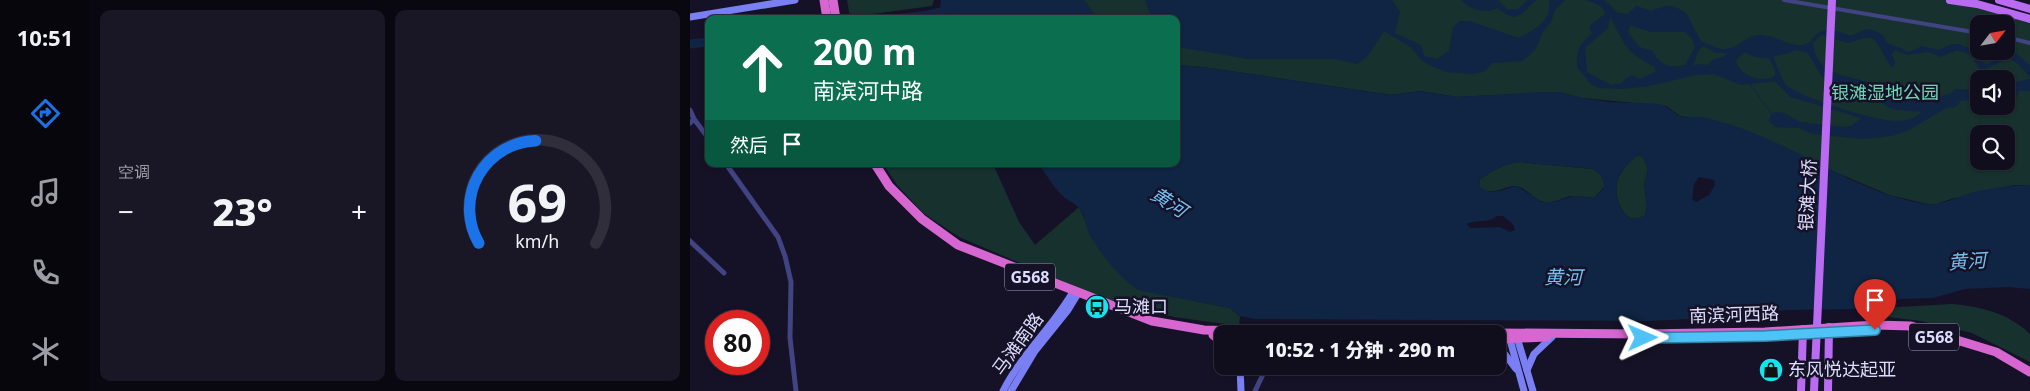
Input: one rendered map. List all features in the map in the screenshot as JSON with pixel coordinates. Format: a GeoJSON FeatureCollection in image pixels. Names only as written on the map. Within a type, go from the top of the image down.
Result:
{"type":"FeatureCollection","features":[{"type":"Feature","properties":{"kind":"highway"},"geometry":{"type":"LineString","coordinates":[[824,0],[831,15]]}},
{"type":"Feature","properties":{"kind":"highway"},"geometry":{"type":"LineString","coordinates":[[832,15],[833,0]]}},
{"type":"Feature","properties":{"kind":"highway","name":"南滨河西路"},"geometry":{"type":"LineString","coordinates":[[872,167],[886,189],[918,224],[957,249],[1152,321],[1214,331]]}},
{"type":"Feature","properties":{"kind":"highway","name":"南滨河西路"},"geometry":{"type":"LineString","coordinates":[[877,167],[889,186],[909,207],[928,224],[958,245],[1076,293],[1108,310],[1151,326],[1213,335]]}},
{"type":"Feature","properties":{"kind":"highway","name":"G568"},"geometry":{"type":"LineString","coordinates":[[1803,331],[1911,326],[1996,352],[2030,372]]}},
{"type":"Feature","properties":{"kind":"highway","name":"G568"},"geometry":{"type":"LineString","coordinates":[[1829,329],[1908,332],[1943,339],[1999,359],[2030,378]]}},
{"type":"Feature","properties":{"kind":"highway","name":"南滨河西路"},"geometry":{"type":"LineString","coordinates":[[1506,335],[1803,331]]}},
{"type":"Feature","properties":{"kind":"highway","name":"南滨河西路"},"geometry":{"type":"LineString","coordinates":[[1506,337],[1512,335],[1552,337],[1765,336],[1803,331]]}},
{"type":"Feature","properties":{"kind":"main road"},"geometry":{"type":"LineString","coordinates":[[690,17],[795,0]]}},
{"type":"Feature","properties":{"kind":"main road","name":"银滩大桥"},"geometry":{"type":"LineString","coordinates":[[1814,391],[1832,0]]}},
{"type":"Feature","properties":{"kind":"main road","name":"银滩大桥"},"geometry":{"type":"LineString","coordinates":[[1819,391],[1837,0]]}},
{"type":"Feature","properties":{"kind":"main road"},"geometry":{"type":"LineString","coordinates":[[1950,0],[2030,19]]}},
{"type":"Feature","properties":{"kind":"main road"},"geometry":{"type":"LineString","coordinates":[[1999,0],[2030,9]]}},
{"type":"Feature","properties":{"kind":"main road","name":"马滩南路"},"geometry":{"type":"LineString","coordinates":[[1003,391],[1029,348],[1076,293]]}},
{"type":"Feature","properties":{"kind":"main road","name":"马滩南路"},"geometry":{"type":"LineString","coordinates":[[1011,391],[1035,351],[1076,293]]}},
{"type":"Feature","properties":{"kind":"main road"},"geometry":{"type":"LineString","coordinates":[[1828,391],[1829,329]]}},
{"type":"Feature","properties":{"kind":"main road"},"geometry":{"type":"LineString","coordinates":[[1801,391],[1803,331]]}},
{"type":"Feature","properties":{"kind":"main road"},"geometry":{"type":"LineString","coordinates":[[1512,335],[1523,372],[1533,391]]}},
{"type":"Feature","properties":{"kind":"main road"},"geometry":{"type":"LineString","coordinates":[[1524,391],[1523,372],[1534,354],[1552,337]]}},
{"type":"Feature","properties":{"kind":"main road"},"geometry":{"type":"LineString","coordinates":[[1506,354],[1523,372]]}},
{"type":"Feature","properties":{"kind":"main road"},"geometry":{"type":"LineString","coordinates":[[1240,375],[1241,391]]}},
{"type":"Feature","properties":{"kind":"street"},"geometry":{"type":"LineString","coordinates":[[1784,0],[1970,31]]}},
{"type":"Feature","properties":{"kind":"street"},"geometry":{"type":"LineString","coordinates":[[2015,39],[2030,44]]}},
{"type":"Feature","properties":{"kind":"street"},"geometry":{"type":"LineString","coordinates":[[690,110],[692,121],[705,135]]}},
{"type":"Feature","properties":{"kind":"street"},"geometry":{"type":"LineString","coordinates":[[728,167],[778,237],[785,256],[791,282],[790,338],[796,391]]}},
{"type":"Feature","properties":{"kind":"street"},"geometry":{"type":"LineString","coordinates":[[690,241],[724,273]]}},
{"type":"Feature","properties":{"kind":"street"},"geometry":{"type":"LineString","coordinates":[[1255,391],[1263,375]]}},
{"type":"Feature","properties":{"kind":"green space"},"geometry":{"type":"Polygon","coordinates":[[[847,0],[934,0],[932,6],[865,15],[850,15],[847,0]]]}},
{"type":"Feature","properties":{"kind":"green space","name":"银滩湿地公园"},"geometry":{"type":"Polygon","coordinates":[[[1084,0],[1950,0],[2013,15],[1970,15],[1970,60],[2015,60],[2015,15],[2030,19],[2030,185],[2014,185],[1951,199],[1937,204],[1927,204],[1889,195],[1742,129],[1724,123],[1680,116],[1666,106],[1582,98],[1559,92],[1457,97],[1420,91],[1391,95],[1203,67],[1180,65],[1180,15],[1094,15],[1084,0]]]}},
{"type":"Feature","properties":{"kind":"green space"},"geometry":{"type":"Polygon","coordinates":[[[1638,155],[1643,157],[1648,169],[1644,184],[1647,206],[1645,215],[1632,218],[1622,210],[1616,190],[1618,179],[1622,172],[1638,155]]]}},
{"type":"Feature","properties":{"kind":"green space"},"geometry":{"type":"Polygon","coordinates":[[[1520,162],[1593,169],[1601,176],[1604,181],[1604,187],[1594,198],[1571,196],[1545,202],[1514,186],[1491,192],[1479,186],[1480,179],[1494,170],[1520,162]]]}},
{"type":"Feature","properties":{"kind":"green space"},"geometry":{"type":"Polygon","coordinates":[[[885,167],[994,167],[1019,222],[1035,245],[1079,207],[1096,243],[1137,289],[1230,308],[1240,316],[1239,325],[1174,317],[1145,310],[1144,316],[959,237],[923,213],[897,185],[885,167]]]}},
{"type":"Feature","properties":{"kind":"green space"},"geometry":{"type":"Polygon","coordinates":[[[1952,304],[1994,312],[2022,327],[2030,334],[2030,362],[1972,333],[1921,321],[1863,314],[1862,309],[1952,304]]]}},
{"type":"Feature","properties":{"kind":"water"},"geometry":{"type":"Polygon","coordinates":[[[941,0],[1084,0],[1094,15],[940,15],[941,0]]]}},
{"type":"Feature","properties":{"kind":"water"},"geometry":{"type":"Polygon","coordinates":[[[1145,0],[1392,0],[1400,12],[1395,33],[1421,45],[1424,56],[1437,59],[1449,51],[1453,27],[1460,21],[1470,21],[1518,38],[1541,24],[1548,14],[1549,0],[1565,0],[1555,10],[1551,22],[1544,30],[1535,50],[1522,61],[1493,63],[1483,72],[1473,74],[1447,72],[1429,65],[1420,59],[1412,48],[1384,31],[1367,57],[1357,64],[1335,59],[1248,59],[1180,47],[1180,15],[1151,15],[1145,0]]]}},
{"type":"Feature","properties":{"kind":"water"},"geometry":{"type":"Polygon","coordinates":[[[1461,0],[1498,0],[1508,10],[1518,9],[1528,0],[1536,0],[1523,13],[1515,17],[1498,8],[1488,11],[1478,10],[1461,0]]]}},
{"type":"Feature","properties":{"kind":"water"},"geometry":{"type":"Polygon","coordinates":[[[1585,0],[1604,0],[1618,13],[1627,14],[1637,6],[1651,11],[1665,6],[1674,6],[1686,13],[1701,41],[1723,49],[1733,47],[1757,35],[1803,45],[1809,43],[1823,31],[1833,30],[1851,36],[1866,29],[1883,35],[1887,43],[1909,52],[1922,46],[1939,50],[1952,44],[1958,44],[1969,48],[1970,55],[1957,50],[1941,57],[1929,52],[1907,55],[1895,50],[1891,54],[1895,61],[1894,67],[1891,67],[1872,38],[1866,37],[1848,43],[1821,35],[1813,43],[1815,54],[1820,62],[1835,73],[1871,83],[1904,99],[1928,95],[1945,95],[1950,94],[1956,89],[1970,90],[1970,102],[1967,100],[1961,101],[1955,107],[1946,108],[1909,130],[1892,136],[1863,139],[1813,134],[1799,128],[1775,127],[1769,121],[1771,115],[1775,112],[1784,113],[1800,122],[1844,127],[1853,125],[1861,118],[1790,97],[1775,81],[1741,85],[1714,74],[1696,75],[1649,86],[1622,89],[1600,88],[1591,84],[1577,67],[1578,52],[1584,41],[1592,34],[1589,26],[1605,14],[1600,6],[1585,0]],[[1610,16],[1608,28],[1585,48],[1587,72],[1611,85],[1622,83],[1632,75],[1640,79],[1655,72],[1655,67],[1637,57],[1626,46],[1610,16]],[[1630,25],[1628,32],[1639,47],[1653,51],[1658,60],[1666,65],[1685,65],[1695,47],[1692,39],[1685,32],[1651,32],[1630,25]],[[1703,46],[1698,51],[1693,66],[1700,64],[1708,65],[1712,60],[1725,56],[1725,53],[1716,53],[1703,46]],[[1796,50],[1774,56],[1785,84],[1821,102],[1857,113],[1897,121],[1907,120],[1922,112],[1892,109],[1862,92],[1830,82],[1822,77],[1808,53],[1796,50]],[[1745,52],[1737,59],[1736,63],[1739,68],[1748,75],[1758,79],[1775,76],[1775,70],[1769,58],[1755,57],[1745,52]]]}},
{"type":"Feature","properties":{"kind":"water"},"geometry":{"type":"Polygon","coordinates":[[[2015,54],[2030,65],[2030,78],[2012,60],[2015,60],[2015,54]]]}},
{"type":"Feature","properties":{"kind":"water"},"geometry":{"type":"Polygon","coordinates":[[[1974,60],[1979,60],[1987,65],[1995,60],[2005,60],[1983,70],[1980,70],[1974,60]]]}},
{"type":"Feature","properties":{"kind":"water","name":"黄河"},"geometry":{"type":"Polygon","coordinates":[[[1180,65],[1203,67],[1391,95],[1420,91],[1457,97],[1559,92],[1582,98],[1611,102],[1659,104],[1682,117],[1701,117],[1723,123],[1777,143],[1872,189],[1927,204],[1939,204],[1981,191],[2009,186],[2030,185],[2030,289],[2007,287],[1965,289],[1933,298],[1901,299],[1853,309],[1787,310],[1708,318],[1649,321],[1255,319],[1240,316],[1230,308],[1135,288],[1119,274],[1097,246],[1088,231],[1080,209],[1064,197],[1041,167],[1180,167],[1180,65]],[[1638,155],[1625,168],[1617,183],[1616,190],[1622,210],[1632,218],[1645,215],[1647,206],[1644,184],[1648,169],[1643,157],[1638,155]],[[1520,162],[1499,168],[1480,179],[1479,186],[1483,190],[1492,192],[1517,186],[1542,202],[1554,202],[1573,196],[1594,198],[1604,188],[1604,182],[1593,169],[1520,162]],[[1699,177],[1694,184],[1692,199],[1696,202],[1709,195],[1715,185],[1714,180],[1699,177]],[[1503,216],[1487,220],[1468,223],[1467,225],[1471,228],[1500,227],[1510,232],[1515,230],[1513,224],[1503,216]]]}},
{"type":"Feature","properties":{"kind":"water"},"geometry":{"type":"Polygon","coordinates":[[[2030,79],[2030,91],[2019,91],[2015,98],[2015,82],[2030,79]]]}},
{"type":"Feature","properties":{"kind":"waterway"},"geometry":{"type":"LineString","coordinates":[[928,15],[949,10]]}},
{"type":"Feature","properties":{"kind":"waterway"},"geometry":{"type":"LineString","coordinates":[[690,44],[705,42]]}},
{"type":"Feature","properties":{"kind":"waterway"},"geometry":{"type":"LineString","coordinates":[[1749,83],[1772,114]]}},
{"type":"Feature","properties":{"kind":"place","name":"马滩口"},"geometry":{"type":"Point","coordinates":[1097,307]}},
{"type":"Feature","properties":{"kind":"place","name":"东风悦达起亚"},"geometry":{"type":"Point","coordinates":[1771,370]}},
{"type":"Feature","properties":{"kind":"route"},"geometry":{"type":"LineString","coordinates":[[1643,338],[1765,336],[1875,330]]}}]}
